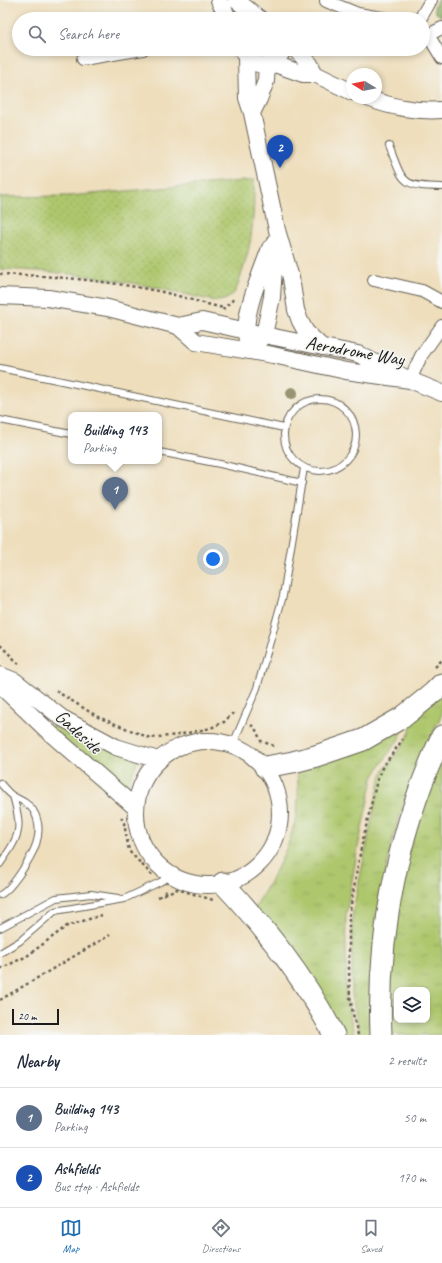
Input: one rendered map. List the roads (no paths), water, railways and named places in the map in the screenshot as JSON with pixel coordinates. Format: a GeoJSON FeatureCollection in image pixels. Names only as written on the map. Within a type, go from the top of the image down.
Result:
{"type":"FeatureCollection","features":[{"type":"Feature","properties":{"kind":"highway"},"geometry":{"type":"LineString","coordinates":[[265,767],[316,756],[363,740],[404,717],[442,684]]}},
{"type":"Feature","properties":{"kind":"highway"},"geometry":{"type":"LineString","coordinates":[[382,1035],[381,994],[383,959],[386,920],[393,883],[413,807],[442,736]]}},
{"type":"Feature","properties":{"kind":"highway"},"geometry":{"type":"LineString","coordinates":[[219,892],[268,932],[299,975],[325,1017],[334,1035]]}},
{"type":"Feature","properties":{"kind":"street"},"geometry":{"type":"LineString","coordinates":[[220,0],[225,12]]}},
{"type":"Feature","properties":{"kind":"street"},"geometry":{"type":"LineString","coordinates":[[236,0],[251,12]]}},
{"type":"Feature","properties":{"kind":"street"},"geometry":{"type":"LineString","coordinates":[[424,12],[431,0]]}},
{"type":"Feature","properties":{"kind":"street"},"geometry":{"type":"LineString","coordinates":[[326,1],[353,12]]}},
{"type":"Feature","properties":{"kind":"street"},"geometry":{"type":"LineString","coordinates":[[430,32],[442,28]]}},
{"type":"Feature","properties":{"kind":"street"},"geometry":{"type":"LineString","coordinates":[[430,40],[442,58]]}},
{"type":"Feature","properties":{"kind":"street"},"geometry":{"type":"LineString","coordinates":[[83,59],[101,56]]}},
{"type":"Feature","properties":{"kind":"street"},"geometry":{"type":"LineString","coordinates":[[244,56],[247,98],[252,113],[276,230],[291,278],[296,310],[306,332],[322,347]]}},
{"type":"Feature","properties":{"kind":"street"},"geometry":{"type":"LineString","coordinates":[[247,56],[256,64],[269,63],[303,74],[315,74],[346,89]]}},
{"type":"Feature","properties":{"kind":"street"},"geometry":{"type":"LineString","coordinates":[[269,63],[279,56]]}},
{"type":"Feature","properties":{"kind":"street"},"geometry":{"type":"LineString","coordinates":[[301,56],[310,64],[315,74]]}},
{"type":"Feature","properties":{"kind":"street"},"geometry":{"type":"LineString","coordinates":[[252,113],[266,81],[269,63]]}},
{"type":"Feature","properties":{"kind":"street"},"geometry":{"type":"LineString","coordinates":[[382,102],[400,107],[430,111],[442,110]]}},
{"type":"Feature","properties":{"kind":"street"},"geometry":{"type":"LineString","coordinates":[[250,352],[246,331],[256,285],[276,230]]}},
{"type":"Feature","properties":{"kind":"street"},"geometry":{"type":"LineString","coordinates":[[250,352],[264,335],[272,297],[276,230]]}},
{"type":"Feature","properties":{"kind":"street"},"geometry":{"type":"LineString","coordinates":[[374,280],[422,291],[442,302]]}},
{"type":"Feature","properties":{"kind":"street","name":"Aerodrome Way"},"geometry":{"type":"LineString","coordinates":[[0,296],[48,298],[108,308],[178,326],[202,321],[358,354],[410,380]]}},
{"type":"Feature","properties":{"kind":"street","name":"Aerodrome Way"},"geometry":{"type":"LineString","coordinates":[[178,326],[196,342],[273,355],[346,371],[410,380]]}},
{"type":"Feature","properties":{"kind":"street"},"geometry":{"type":"LineString","coordinates":[[442,326],[421,356],[410,380],[442,393]]}},
{"type":"Feature","properties":{"kind":"street","name":"Gadeside"},"geometry":{"type":"LineString","coordinates":[[0,675],[15,681],[62,718],[116,748],[158,760]]}},
{"type":"Feature","properties":{"kind":"street","name":"Gadeside"},"geometry":{"type":"LineString","coordinates":[[0,680],[7,692],[50,733],[136,808]]}},
{"type":"Feature","properties":{"kind":"street"},"geometry":{"type":"LineString","coordinates":[[206,740],[220,741],[233,744],[245,750],[265,767],[272,778],[277,791],[280,811],[278,831],[274,843],[267,855],[258,865],[219,892],[210,885],[166,879],[161,867],[152,858],[144,846],[136,821],[138,794],[149,770],[158,760],[174,749],[193,742],[206,740]]}},
{"type":"Feature","properties":{"kind":"lane"},"geometry":{"type":"LineString","coordinates":[[389,146],[401,176],[405,181],[412,185],[422,187],[442,187]]}},
{"type":"Feature","properties":{"kind":"lane"},"geometry":{"type":"LineString","coordinates":[[0,368],[284,428]]}},
{"type":"Feature","properties":{"kind":"lane"},"geometry":{"type":"LineString","coordinates":[[318,398],[336,402],[344,407],[350,414],[354,423],[356,432],[354,446],[348,458],[341,465],[332,469],[323,471],[304,468],[288,451],[284,438],[284,428],[288,419],[293,411],[308,400],[318,398]]}},
{"type":"Feature","properties":{"kind":"lane"},"geometry":{"type":"LineString","coordinates":[[0,420],[68,433]]}},
{"type":"Feature","properties":{"kind":"lane"},"geometry":{"type":"LineString","coordinates":[[162,453],[302,483]]}},
{"type":"Feature","properties":{"kind":"lane"},"geometry":{"type":"LineString","coordinates":[[233,744],[257,688],[283,596],[304,468]]}},
{"type":"Feature","properties":{"kind":"lane"},"geometry":{"type":"LineString","coordinates":[[0,783],[12,796],[20,825],[16,838],[0,864]]}},
{"type":"Feature","properties":{"kind":"lane"},"geometry":{"type":"LineString","coordinates":[[0,895],[11,886],[29,860],[39,835],[38,822],[32,810],[23,800],[12,796]]}},
{"type":"Feature","properties":{"kind":"lane"},"geometry":{"type":"LineString","coordinates":[[0,953],[20,941],[55,911],[124,899],[166,879]]}},
{"type":"Feature","properties":{"kind":"lane"},"geometry":{"type":"LineString","coordinates":[[0,928],[56,898],[91,894],[124,899]]}},
{"type":"Feature","properties":{"kind":"place","name":"Ashfields"},"geometry":{"type":"Point","coordinates":[280,168]}},
{"type":"Feature","properties":{"kind":"place","name":"Building 143"},"geometry":{"type":"Point","coordinates":[115,510]}}]}
